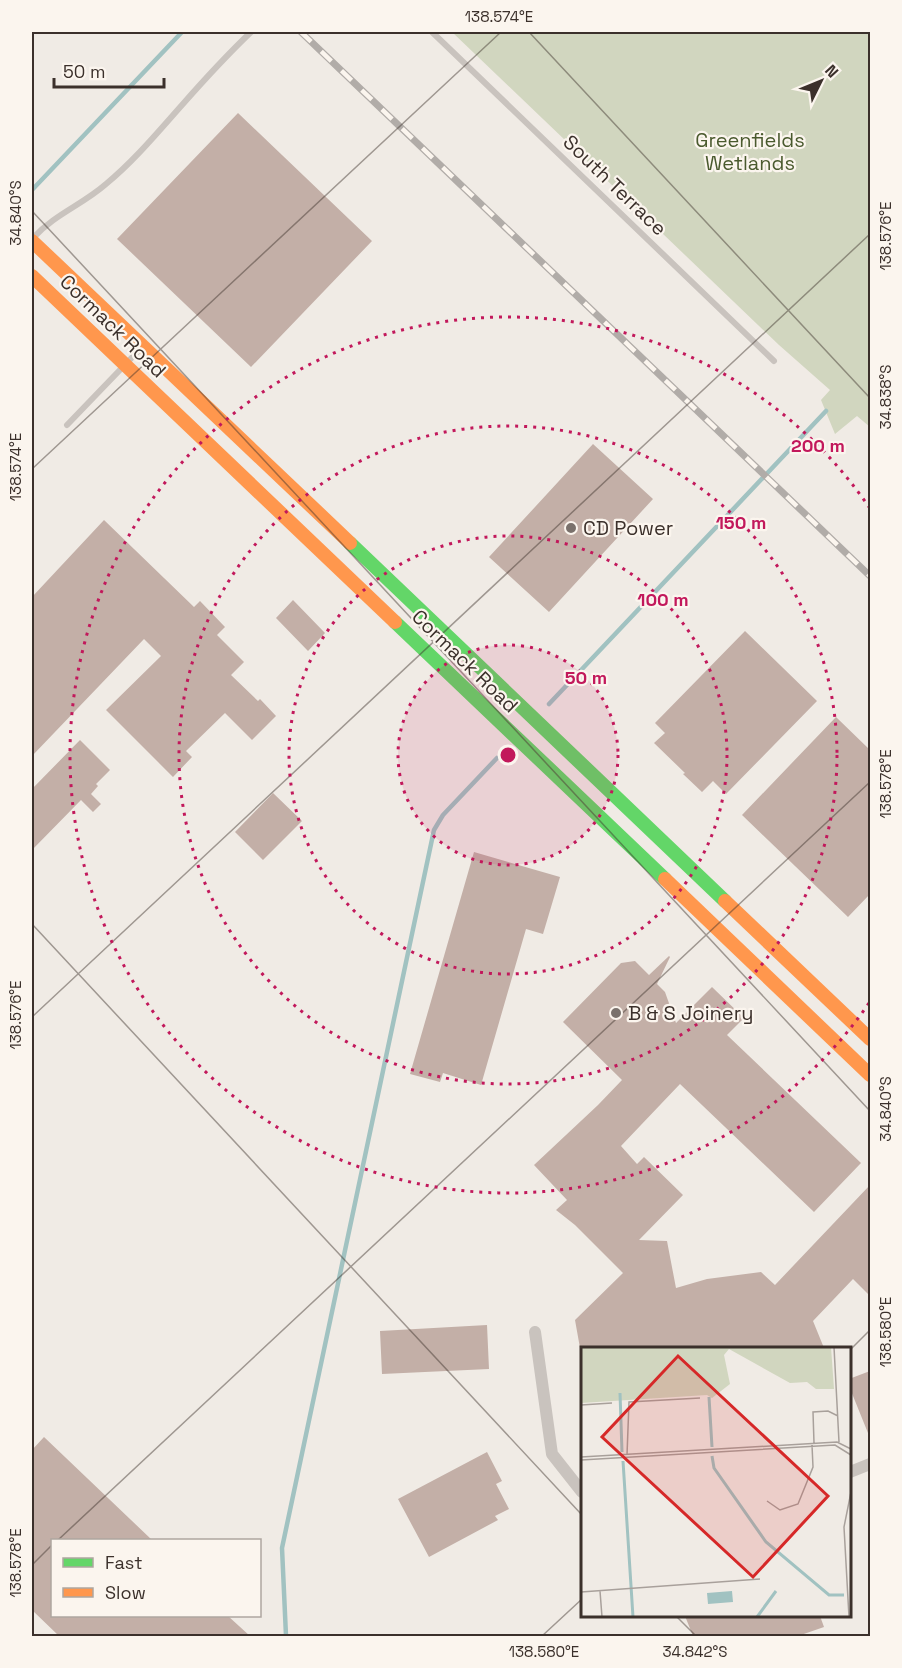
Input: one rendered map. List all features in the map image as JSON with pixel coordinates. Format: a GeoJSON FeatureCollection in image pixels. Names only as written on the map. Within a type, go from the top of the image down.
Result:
{"type":"FeatureCollection","features":[{"type":"Feature","properties":{"kind":"street","name":"Cormack Road"},"geometry":{"type":"LineString","coordinates":[[32,240],[870,1039]]}},
{"type":"Feature","properties":{"kind":"street","name":"Cormack Road"},"geometry":{"type":"LineString","coordinates":[[32,276],[870,1075]]}},
{"type":"Feature","properties":{"kind":"street"},"geometry":{"type":"LineString","coordinates":[[535,1332],[552,1454],[581,1491]]}},
{"type":"Feature","properties":{"kind":"street"},"geometry":{"type":"LineString","coordinates":[[851,1471],[870,1464]]}},
{"type":"Feature","properties":{"kind":"lane"},"geometry":{"type":"LineString","coordinates":[[32,240],[62,213],[106,184],[147,145],[206,78],[251,32]]}},
{"type":"Feature","properties":{"kind":"lane","name":"South Terrace"},"geometry":{"type":"LineString","coordinates":[[432,32],[774,361]]}},
{"type":"Feature","properties":{"kind":"lane"},"geometry":{"type":"LineString","coordinates":[[68,425],[143,347]]}},
{"type":"Feature","properties":{"kind":"green space","name":"Greenfields Wetlands"},"geometry":{"type":"Polygon","coordinates":[[[452,32],[870,32],[870,427],[857,416],[835,434],[821,400],[830,390],[779,345],[452,32]]]}},
{"type":"Feature","properties":{"kind":"building"},"geometry":{"type":"Polygon","coordinates":[[[238,113],[372,241],[251,367],[117,239],[238,113]]]}},
{"type":"Feature","properties":{"kind":"building","name":"CD Power"},"geometry":{"type":"Polygon","coordinates":[[[593,444],[653,499],[549,612],[489,557],[593,444]]]}},
{"type":"Feature","properties":{"kind":"building"},"geometry":{"type":"Polygon","coordinates":[[[104,520],[194,607],[200,601],[225,627],[217,635],[244,662],[231,675],[276,716],[252,740],[225,713],[186,751],[192,757],[173,777],[106,710],[161,656],[144,639],[32,756],[32,597],[104,520]]]}},
{"type":"Feature","properties":{"kind":"building"},"geometry":{"type":"Polygon","coordinates":[[[293,600],[325,633],[308,651],[276,618],[293,600]]]}},
{"type":"Feature","properties":{"kind":"building"},"geometry":{"type":"Polygon","coordinates":[[[745,631],[817,701],[726,794],[713,781],[702,792],[654,743],[665,733],[655,723],[745,631]]]}},
{"type":"Feature","properties":{"kind":"building"},"geometry":{"type":"Polygon","coordinates":[[[836,717],[870,750],[870,894],[848,917],[742,815],[836,717]]]}},
{"type":"Feature","properties":{"kind":"building"},"geometry":{"type":"Polygon","coordinates":[[[80,740],[110,770],[96,784],[98,786],[91,794],[101,804],[93,812],[81,800],[32,850],[32,789],[80,740]]]}},
{"type":"Feature","properties":{"kind":"building"},"geometry":{"type":"Polygon","coordinates":[[[273,793],[302,821],[263,860],[235,832],[273,793]]]}},
{"type":"Feature","properties":{"kind":"building"},"geometry":{"type":"Polygon","coordinates":[[[474,852],[560,877],[543,934],[526,929],[481,1085],[443,1073],[440,1082],[410,1074],[474,852]]]}},
{"type":"Feature","properties":{"kind":"building"},"geometry":{"type":"Polygon","coordinates":[[[670,957],[657,984],[665,992],[676,1023],[712,987],[744,1018],[727,1035],[861,1163],[814,1212],[680,1084],[621,1146],[637,1164],[644,1157],[683,1195],[639,1240],[667,1241],[676,1288],[707,1279],[761,1272],[775,1285],[870,1185],[870,1296],[853,1279],[813,1321],[824,1347],[580,1348],[575,1320],[623,1273],[575,1225],[556,1210],[567,1200],[534,1165],[622,1080],[563,1022],[621,963],[635,961],[649,975],[670,957]]]}},
{"type":"Feature","properties":{"kind":"building"},"geometry":{"type":"Polygon","coordinates":[[[487,1325],[489,1369],[382,1374],[380,1331],[487,1325]]]}},
{"type":"Feature","properties":{"kind":"building"},"geometry":{"type":"Polygon","coordinates":[[[870,1371],[870,1438],[851,1391],[851,1378],[870,1371]]]}},
{"type":"Feature","properties":{"kind":"building"},"geometry":{"type":"Polygon","coordinates":[[[44,1437],[151,1539],[51,1539],[51,1617],[229,1617],[250,1636],[59,1636],[32,1610],[32,1450],[44,1437]]]}},
{"type":"Feature","properties":{"kind":"building"},"geometry":{"type":"Polygon","coordinates":[[[487,1452],[502,1481],[496,1484],[509,1509],[495,1516],[498,1520],[429,1557],[398,1499],[487,1452]]]}},
{"type":"Feature","properties":{"kind":"building"},"geometry":{"type":"Polygon","coordinates":[[[685,1617],[820,1617],[824,1627],[798,1636],[693,1636],[685,1617]]]}},
{"type":"Feature","properties":{"kind":"waterway"},"geometry":{"type":"LineString","coordinates":[[32,190],[182,32]]}},
{"type":"Feature","properties":{"kind":"waterway"},"geometry":{"type":"LineString","coordinates":[[549,704],[826,411]]}},
{"type":"Feature","properties":{"kind":"waterway"},"geometry":{"type":"LineString","coordinates":[[286,1636],[282,1548],[434,830],[443,815],[497,758]]}},
{"type":"Feature","properties":{"kind":"railway"},"geometry":{"type":"LineString","coordinates":[[301,32],[870,576]]}},
{"type":"Feature","properties":{"kind":"traffic: fast"},"geometry":{"type":"LineString","coordinates":[[350,543],[725,901]]}},
{"type":"Feature","properties":{"kind":"traffic: fast"},"geometry":{"type":"LineString","coordinates":[[395,622],[665,879]]}},
{"type":"Feature","properties":{"kind":"traffic: slow"},"geometry":{"type":"LineString","coordinates":[[32,241],[350,543]]}},
{"type":"Feature","properties":{"kind":"traffic: slow"},"geometry":{"type":"LineString","coordinates":[[32,276],[395,622]]}},
{"type":"Feature","properties":{"kind":"traffic: slow"},"geometry":{"type":"LineString","coordinates":[[665,879],[870,1075]]}},
{"type":"Feature","properties":{"kind":"traffic: slow"},"geometry":{"type":"LineString","coordinates":[[725,901],[870,1039]]}},
{"type":"Feature","properties":{"kind":"place","name":"CD Power"},"geometry":{"type":"Point","coordinates":[571,528]}},
{"type":"Feature","properties":{"kind":"place","name":"B & S Joinery"},"geometry":{"type":"Point","coordinates":[616,1013]}}]}
